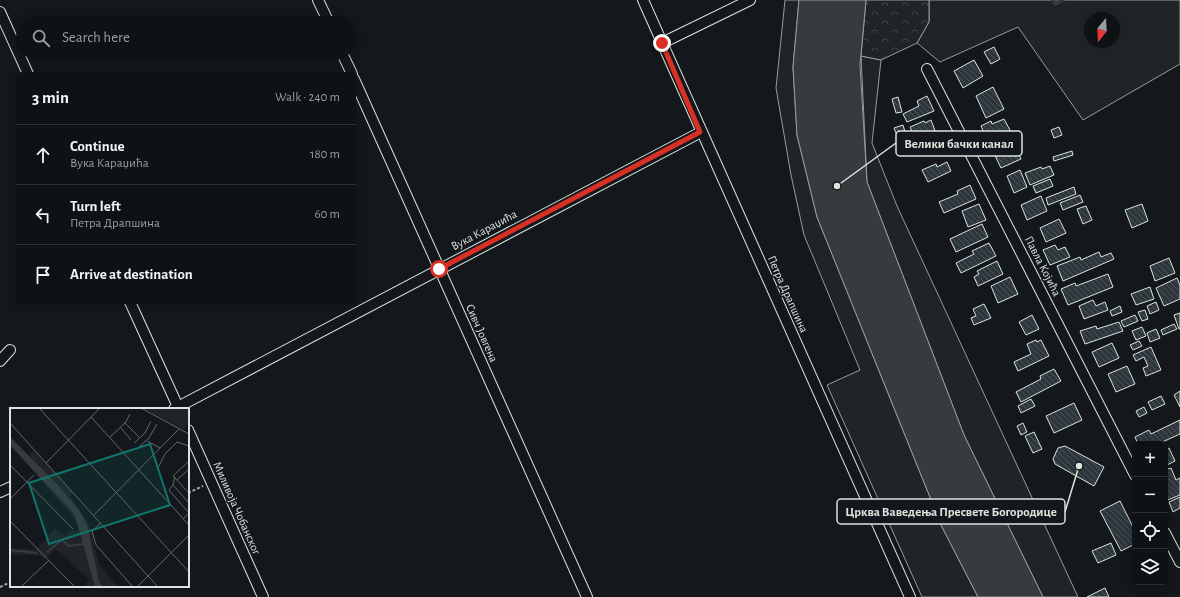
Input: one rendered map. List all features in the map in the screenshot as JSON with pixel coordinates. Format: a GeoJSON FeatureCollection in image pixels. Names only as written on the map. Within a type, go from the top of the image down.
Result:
{"type":"FeatureCollection","features":[{"type":"Feature","properties":{"kind":"street"},"geometry":{"type":"LineString","coordinates":[[318,0],[326,16]]}},
{"type":"Feature","properties":{"kind":"street","name":"Петра Драпшина"},"geometry":{"type":"LineString","coordinates":[[643,0],[700,132],[910,597]]}},
{"type":"Feature","properties":{"kind":"street"},"geometry":{"type":"LineString","coordinates":[[662,43],[750,0]]}},
{"type":"Feature","properties":{"kind":"street"},"geometry":{"type":"LineString","coordinates":[[0,12],[16,47]]}},
{"type":"Feature","properties":{"kind":"street"},"geometry":{"type":"LineString","coordinates":[[22,60],[27,72]]}},
{"type":"Feature","properties":{"kind":"street"},"geometry":{"type":"LineString","coordinates":[[345,60],[351,72]]}},
{"type":"Feature","properties":{"kind":"street","name":"Павла Којића"},"geometry":{"type":"LineString","coordinates":[[927,69],[1132,469]]}},
{"type":"Feature","properties":{"kind":"street","name":"Сивч Јовгена"},"geometry":{"type":"LineString","coordinates":[[356,83],[587,597]]}},
{"type":"Feature","properties":{"kind":"street","name":"Вука Караџића"},"geometry":{"type":"LineString","coordinates":[[177,408],[700,132]]}},
{"type":"Feature","properties":{"kind":"street"},"geometry":{"type":"LineString","coordinates":[[131,304],[177,408]]}},
{"type":"Feature","properties":{"kind":"street"},"geometry":{"type":"LineString","coordinates":[[0,361],[10,350]]}},
{"type":"Feature","properties":{"kind":"street","name":"Миливоја Чобанског"},"geometry":{"type":"LineString","coordinates":[[189,432],[263,597]]}},
{"type":"Feature","properties":{"kind":"street"},"geometry":{"type":"LineString","coordinates":[[0,492],[10,487]]}},
{"type":"Feature","properties":{"kind":"street"},"geometry":{"type":"LineString","coordinates":[[1168,539],[1180,562]]}},
{"type":"Feature","properties":{"kind":"path"},"geometry":{"type":"LineString","coordinates":[[189,493],[211,482]]}},
{"type":"Feature","properties":{"kind":"path"},"geometry":{"type":"LineString","coordinates":[[0,587],[10,582]]}},
{"type":"Feature","properties":{"kind":"green space"},"geometry":{"type":"Polygon","coordinates":[[[785,0],[799,0],[793,67],[797,135],[817,217],[942,527],[978,597],[922,597],[827,385],[860,370],[804,235],[791,175],[776,88],[785,0]]]}},
{"type":"Feature","properties":{"kind":"green space"},"geometry":{"type":"Polygon","coordinates":[[[866,0],[929,0],[929,22],[917,43],[881,60],[861,56],[866,0]]]}},
{"type":"Feature","properties":{"kind":"green space"},"geometry":{"type":"Polygon","coordinates":[[[929,0],[1180,0],[1180,64],[1083,120],[1018,27],[940,62],[917,43],[929,22],[929,0]]]}},
{"type":"Feature","properties":{"kind":"green space"},"geometry":{"type":"Polygon","coordinates":[[[861,56],[881,60],[872,143],[897,206],[1078,597],[1043,597],[964,435],[867,182],[861,56]]]}},
{"type":"Feature","properties":{"kind":"shaded area"},"geometry":{"type":"Polygon","coordinates":[[[799,0],[866,0],[860,65],[867,182],[964,435],[1043,597],[978,597],[942,527],[817,217],[797,135],[793,67],[799,0]]]}},
{"type":"Feature","properties":{"kind":"building"},"geometry":{"type":"Polygon","coordinates":[[[994,47],[1000,59],[991,64],[984,52],[994,47]]]}},
{"type":"Feature","properties":{"kind":"building"},"geometry":{"type":"Polygon","coordinates":[[[974,60],[983,76],[963,88],[954,71],[974,60]]]}},
{"type":"Feature","properties":{"kind":"building"},"geometry":{"type":"Polygon","coordinates":[[[993,87],[1004,109],[986,118],[976,96],[993,87]]]}},
{"type":"Feature","properties":{"kind":"building"},"geometry":{"type":"Polygon","coordinates":[[[927,96],[934,111],[907,122],[903,114],[919,106],[917,101],[927,96]]]}},
{"type":"Feature","properties":{"kind":"building"},"geometry":{"type":"Polygon","coordinates":[[[898,97],[902,112],[896,113],[892,99],[898,97]]]}},
{"type":"Feature","properties":{"kind":"building"},"geometry":{"type":"Polygon","coordinates":[[[1004,119],[1011,132],[988,142],[981,126],[991,121],[992,124],[1004,119]]]}},
{"type":"Feature","properties":{"kind":"building"},"geometry":{"type":"Polygon","coordinates":[[[931,120],[937,136],[918,144],[910,127],[924,121],[925,123],[931,120]]]}},
{"type":"Feature","properties":{"kind":"building"},"geometry":{"type":"Polygon","coordinates":[[[903,125],[909,145],[902,148],[894,128],[903,125]]]}},
{"type":"Feature","properties":{"kind":"building"},"geometry":{"type":"Polygon","coordinates":[[[1059,127],[1062,135],[1054,138],[1051,130],[1059,127]]]}},
{"type":"Feature","properties":{"kind":"building"},"geometry":{"type":"Polygon","coordinates":[[[1012,139],[1021,159],[1001,168],[990,145],[997,142],[998,145],[1012,139]]]}},
{"type":"Feature","properties":{"kind":"building"},"geometry":{"type":"Polygon","coordinates":[[[1072,151],[1073,155],[1054,161],[1053,157],[1072,151]]]}},
{"type":"Feature","properties":{"kind":"building"},"geometry":{"type":"Polygon","coordinates":[[[947,162],[951,171],[928,182],[922,170],[936,164],[937,167],[947,162]]]}},
{"type":"Feature","properties":{"kind":"building"},"geometry":{"type":"Polygon","coordinates":[[[1050,166],[1054,175],[1030,185],[1025,173],[1041,167],[1042,169],[1050,166]]]}},
{"type":"Feature","properties":{"kind":"building"},"geometry":{"type":"Polygon","coordinates":[[[1020,170],[1027,187],[1014,193],[1007,176],[1020,170]]]}},
{"type":"Feature","properties":{"kind":"building"},"geometry":{"type":"Polygon","coordinates":[[[1050,179],[1053,186],[1036,193],[1033,186],[1050,179]]]}},
{"type":"Feature","properties":{"kind":"building"},"geometry":{"type":"Polygon","coordinates":[[[970,185],[976,199],[944,213],[939,202],[958,194],[957,191],[970,185]]]}},
{"type":"Feature","properties":{"kind":"building"},"geometry":{"type":"Polygon","coordinates":[[[1074,187],[1076,194],[1048,205],[1046,198],[1074,187]]]}},
{"type":"Feature","properties":{"kind":"building"},"geometry":{"type":"Polygon","coordinates":[[[1080,195],[1083,202],[1063,210],[1060,203],[1080,195]]]}},
{"type":"Feature","properties":{"kind":"building"},"geometry":{"type":"Polygon","coordinates":[[[1041,196],[1047,211],[1027,220],[1021,205],[1041,196]]]}},
{"type":"Feature","properties":{"kind":"building"},"geometry":{"type":"Polygon","coordinates":[[[979,204],[986,220],[968,227],[962,211],[979,204]]]}},
{"type":"Feature","properties":{"kind":"building"},"geometry":{"type":"Polygon","coordinates":[[[1142,204],[1148,221],[1132,228],[1125,210],[1142,204]]]}},
{"type":"Feature","properties":{"kind":"building"},"geometry":{"type":"Polygon","coordinates":[[[1086,206],[1092,220],[1083,224],[1077,209],[1086,206]]]}},
{"type":"Feature","properties":{"kind":"building"},"geometry":{"type":"Polygon","coordinates":[[[1059,219],[1066,233],[1046,242],[1040,228],[1059,219]]]}},
{"type":"Feature","properties":{"kind":"building"},"geometry":{"type":"Polygon","coordinates":[[[982,224],[988,237],[956,252],[950,239],[982,224]]]}},
{"type":"Feature","properties":{"kind":"building"},"geometry":{"type":"Polygon","coordinates":[[[989,243],[996,256],[961,273],[956,263],[974,254],[972,251],[989,243]]]}},
{"type":"Feature","properties":{"kind":"building"},"geometry":{"type":"Polygon","coordinates":[[[1055,245],[1058,250],[1065,247],[1070,257],[1050,265],[1043,250],[1055,245]]]}},
{"type":"Feature","properties":{"kind":"building"},"geometry":{"type":"Polygon","coordinates":[[[1099,252],[1101,257],[1111,253],[1114,259],[1063,281],[1057,266],[1080,257],[1081,260],[1099,252]]]}},
{"type":"Feature","properties":{"kind":"building"},"geometry":{"type":"Polygon","coordinates":[[[1169,258],[1175,273],[1155,281],[1150,266],[1169,258]]]}},
{"type":"Feature","properties":{"kind":"building"},"geometry":{"type":"Polygon","coordinates":[[[997,261],[1003,274],[978,286],[974,277],[979,274],[977,271],[997,261]]]}},
{"type":"Feature","properties":{"kind":"building"},"geometry":{"type":"Polygon","coordinates":[[[1108,274],[1113,287],[1068,305],[1061,289],[1075,283],[1076,286],[1108,274]]]}},
{"type":"Feature","properties":{"kind":"building"},"geometry":{"type":"Polygon","coordinates":[[[1010,277],[1018,294],[998,303],[991,286],[1010,277]]]}},
{"type":"Feature","properties":{"kind":"building"},"geometry":{"type":"Polygon","coordinates":[[[1177,278],[1180,285],[1180,299],[1164,306],[1156,288],[1177,278]]]}},
{"type":"Feature","properties":{"kind":"building"},"geometry":{"type":"Polygon","coordinates":[[[1150,287],[1154,299],[1136,305],[1131,294],[1150,287]]]}},
{"type":"Feature","properties":{"kind":"building"},"geometry":{"type":"Polygon","coordinates":[[[1093,300],[1096,306],[1105,302],[1108,310],[1084,319],[1079,306],[1093,300]]]}},
{"type":"Feature","properties":{"kind":"building"},"geometry":{"type":"Polygon","coordinates":[[[1156,302],[1159,310],[1150,314],[1147,306],[1156,302]]]}},
{"type":"Feature","properties":{"kind":"building"},"geometry":{"type":"Polygon","coordinates":[[[984,304],[991,318],[974,325],[971,318],[976,316],[973,309],[984,304]]]}},
{"type":"Feature","properties":{"kind":"building"},"geometry":{"type":"Polygon","coordinates":[[[1120,306],[1122,312],[1112,316],[1110,311],[1120,306]]]}},
{"type":"Feature","properties":{"kind":"building"},"geometry":{"type":"Polygon","coordinates":[[[1145,310],[1148,319],[1142,321],[1138,312],[1145,310]]]}},
{"type":"Feature","properties":{"kind":"building"},"geometry":{"type":"Polygon","coordinates":[[[1180,313],[1180,329],[1179,329],[1174,315],[1180,313]]]}},
{"type":"Feature","properties":{"kind":"building"},"geometry":{"type":"Polygon","coordinates":[[[1032,315],[1039,329],[1026,335],[1019,322],[1032,315]]]}},
{"type":"Feature","properties":{"kind":"building"},"geometry":{"type":"Polygon","coordinates":[[[1135,315],[1138,321],[1124,327],[1121,321],[1135,315]]]}},
{"type":"Feature","properties":{"kind":"building"},"geometry":{"type":"Polygon","coordinates":[[[1119,322],[1123,331],[1085,344],[1080,331],[1096,326],[1097,329],[1119,322]]]}},
{"type":"Feature","properties":{"kind":"building"},"geometry":{"type":"Polygon","coordinates":[[[1174,324],[1177,329],[1163,335],[1161,330],[1174,324]]]}},
{"type":"Feature","properties":{"kind":"building"},"geometry":{"type":"Polygon","coordinates":[[[1142,327],[1146,336],[1136,340],[1132,331],[1142,327]]]}},
{"type":"Feature","properties":{"kind":"building"},"geometry":{"type":"Polygon","coordinates":[[[1156,329],[1160,338],[1150,342],[1147,333],[1156,329]]]}},
{"type":"Feature","properties":{"kind":"building"},"geometry":{"type":"Polygon","coordinates":[[[1036,340],[1037,342],[1041,340],[1049,356],[1018,371],[1014,362],[1031,354],[1027,344],[1036,340]]]}},
{"type":"Feature","properties":{"kind":"building"},"geometry":{"type":"Polygon","coordinates":[[[1139,341],[1142,346],[1133,350],[1130,345],[1139,341]]]}},
{"type":"Feature","properties":{"kind":"building"},"geometry":{"type":"Polygon","coordinates":[[[1112,343],[1119,358],[1099,367],[1092,352],[1112,343]]]}},
{"type":"Feature","properties":{"kind":"building"},"geometry":{"type":"Polygon","coordinates":[[[1151,347],[1161,370],[1146,376],[1143,368],[1148,366],[1144,357],[1136,361],[1133,355],[1151,347]]]}},
{"type":"Feature","properties":{"kind":"building"},"geometry":{"type":"Polygon","coordinates":[[[1127,366],[1135,384],[1116,392],[1108,374],[1127,366]]]}},
{"type":"Feature","properties":{"kind":"building"},"geometry":{"type":"Polygon","coordinates":[[[1054,369],[1061,381],[1021,402],[1016,392],[1041,379],[1040,376],[1054,369]]]}},
{"type":"Feature","properties":{"kind":"building"},"geometry":{"type":"Polygon","coordinates":[[[1180,391],[1180,407],[1174,395],[1180,391]]]}},
{"type":"Feature","properties":{"kind":"building"},"geometry":{"type":"Polygon","coordinates":[[[1161,396],[1165,404],[1152,410],[1148,402],[1161,396]]]}},
{"type":"Feature","properties":{"kind":"building"},"geometry":{"type":"Polygon","coordinates":[[[1031,399],[1035,406],[1021,413],[1018,406],[1031,399]]]}},
{"type":"Feature","properties":{"kind":"building"},"geometry":{"type":"Polygon","coordinates":[[[1074,403],[1082,420],[1054,433],[1046,416],[1074,403]]]}},
{"type":"Feature","properties":{"kind":"building"},"geometry":{"type":"Polygon","coordinates":[[[1144,407],[1147,413],[1139,417],[1136,411],[1144,407]]]}},
{"type":"Feature","properties":{"kind":"building"},"geometry":{"type":"Polygon","coordinates":[[[1180,420],[1180,434],[1165,441],[1137,441],[1135,437],[1149,430],[1151,434],[1180,420]]]}},
{"type":"Feature","properties":{"kind":"building"},"geometry":{"type":"Polygon","coordinates":[[[1023,423],[1027,432],[1021,435],[1017,426],[1023,423]]]}},
{"type":"Feature","properties":{"kind":"building"},"geometry":{"type":"Polygon","coordinates":[[[1034,432],[1042,449],[1033,453],[1025,436],[1034,432]]]}},
{"type":"Feature","properties":{"kind":"building"},"geometry":{"type":"Polygon","coordinates":[[[1065,446],[1104,467],[1094,486],[1055,464],[1053,459],[1058,448],[1065,446]]]}},
{"type":"Feature","properties":{"kind":"building"},"geometry":{"type":"Polygon","coordinates":[[[1168,448],[1175,461],[1168,464],[1168,448]]]}},
{"type":"Feature","properties":{"kind":"building"},"geometry":{"type":"Polygon","coordinates":[[[1171,468],[1176,480],[1180,478],[1180,495],[1168,500],[1168,477],[1168,469],[1171,468]]]}},
{"type":"Feature","properties":{"kind":"building"},"geometry":{"type":"Polygon","coordinates":[[[1180,497],[1180,508],[1173,512],[1169,502],[1180,497]]]}},
{"type":"Feature","properties":{"kind":"building"},"geometry":{"type":"Polygon","coordinates":[[[1120,501],[1132,525],[1132,546],[1121,551],[1100,511],[1120,501]]]}},
{"type":"Feature","properties":{"kind":"building"},"geometry":{"type":"Polygon","coordinates":[[[1111,543],[1116,555],[1098,563],[1092,551],[1111,543]]]}},
{"type":"Feature","properties":{"kind":"building"},"geometry":{"type":"Polygon","coordinates":[[[1105,588],[1109,597],[1087,597],[1105,588]]]}},
{"type":"Feature","properties":{"kind":"waterway"},"geometry":{"type":"LineString","coordinates":[[1053,0],[1055,4],[1063,0]]}},
{"type":"Feature","properties":{"kind":"place","name":"Велики бачки канал"},"geometry":{"type":"Point","coordinates":[837,186]}},
{"type":"Feature","properties":{"kind":"place","name":"Црква Ваведења Пресвете Богородице"},"geometry":{"type":"Point","coordinates":[1079,466]}},
{"type":"Feature","properties":{"kind":"route"},"geometry":{"type":"LineString","coordinates":[[439,269],[700,132],[662,43]]}}]}
